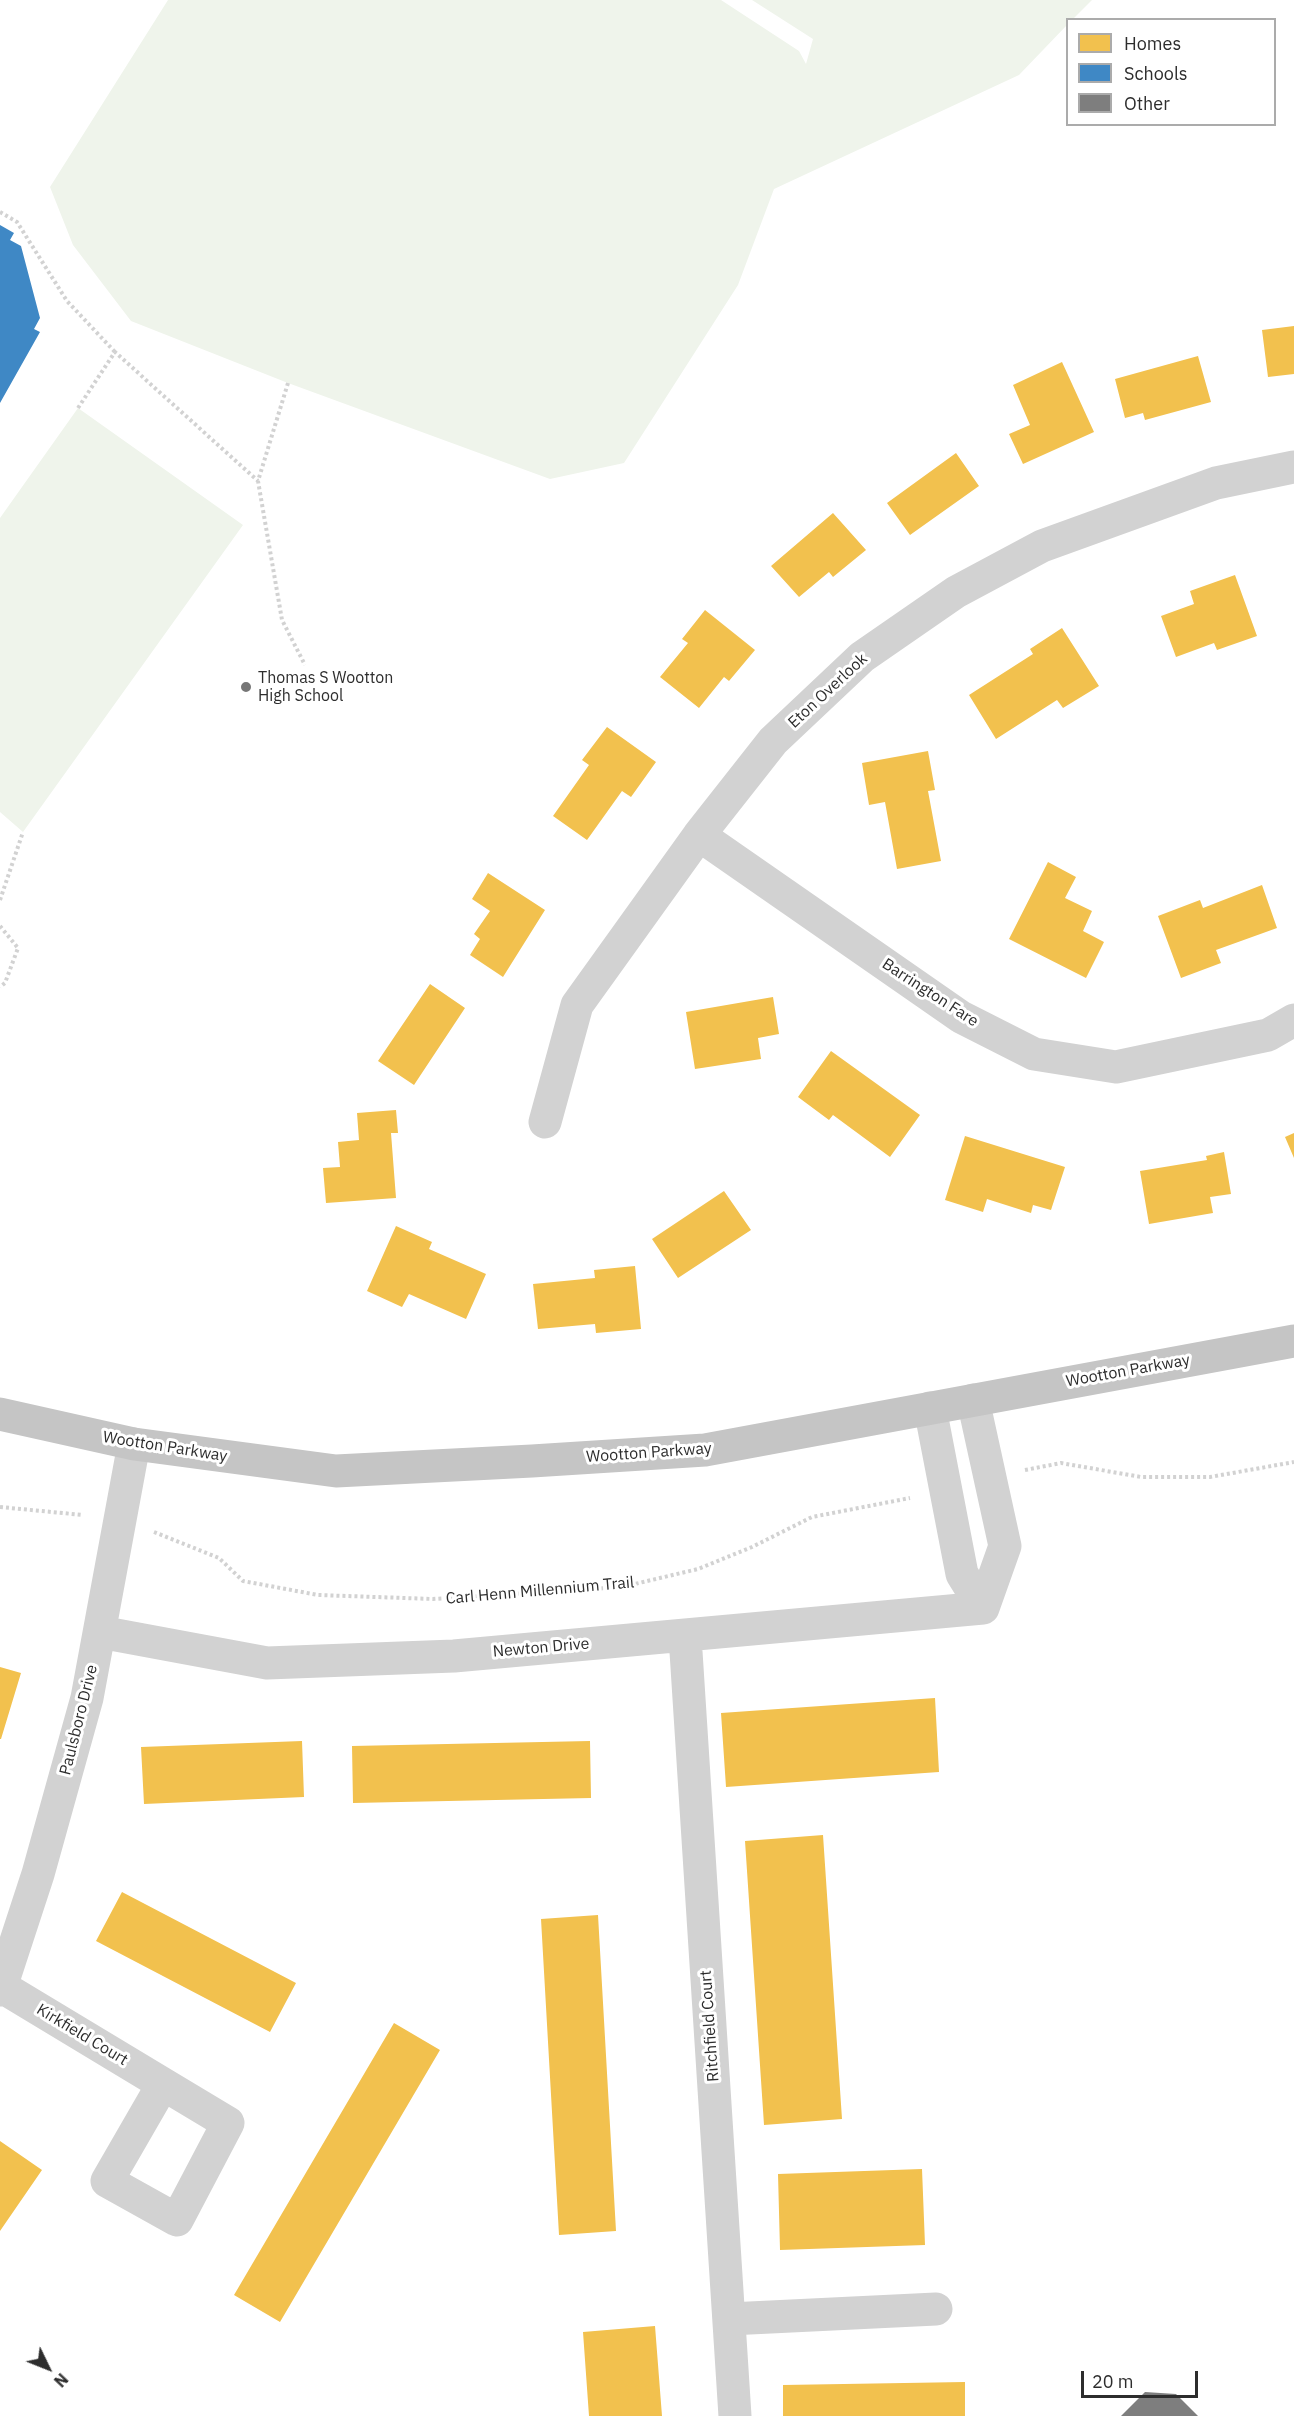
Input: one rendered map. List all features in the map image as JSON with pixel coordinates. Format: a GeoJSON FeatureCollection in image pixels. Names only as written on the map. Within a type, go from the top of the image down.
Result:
{"type":"FeatureCollection","features":[{"type":"Feature","properties":{"kind":"main road","name":"Wootton Parkway"},"geometry":{"type":"LineString","coordinates":[[0,1414],[134,1444],[336,1471],[705,1450],[1294,1341]]}},
{"type":"Feature","properties":{"kind":"street","name":"Eton Overlook"},"geometry":{"type":"LineString","coordinates":[[545,1122],[577,1005],[699,835],[773,741],[862,657],[956,592],[1042,546],[1216,483],[1294,467]]}},
{"type":"Feature","properties":{"kind":"street","name":"Barrington Fare"},"geometry":{"type":"LineString","coordinates":[[699,835],[961,1017],[1034,1054],[1116,1067],[1268,1035],[1294,1020]]}},
{"type":"Feature","properties":{"kind":"street"},"geometry":{"type":"LineString","coordinates":[[973,1400],[1005,1546],[983,1608]]}},
{"type":"Feature","properties":{"kind":"street"},"geometry":{"type":"LineString","coordinates":[[930,1408],[962,1574],[983,1608]]}},
{"type":"Feature","properties":{"kind":"street","name":"Paulsboro Drive"},"geometry":{"type":"LineString","coordinates":[[1,1988],[50,1830],[87,1698],[134,1444]]}},
{"type":"Feature","properties":{"kind":"street","name":"Newton Drive"},"geometry":{"type":"LineString","coordinates":[[100,1632],[267,1663],[454,1656],[983,1608]]}},
{"type":"Feature","properties":{"kind":"street","name":"Ritchfield Court"},"geometry":{"type":"LineString","coordinates":[[685,1636],[735,2416]]}},
{"type":"Feature","properties":{"kind":"street","name":"Kirkfield Court"},"geometry":{"type":"LineString","coordinates":[[1,1988],[163,2084]]}},
{"type":"Feature","properties":{"kind":"street"},"geometry":{"type":"LineString","coordinates":[[729,2319],[936,2309]]}},
{"type":"Feature","properties":{"kind":"path"},"geometry":{"type":"LineString","coordinates":[[0,212],[17,222],[67,301],[115,352],[258,481]]}},
{"type":"Feature","properties":{"kind":"path"},"geometry":{"type":"LineString","coordinates":[[78,408],[115,352]]}},
{"type":"Feature","properties":{"kind":"path"},"geometry":{"type":"LineString","coordinates":[[288,383],[258,481],[282,621],[305,665]]}},
{"type":"Feature","properties":{"kind":"path"},"geometry":{"type":"LineString","coordinates":[[0,900],[23,832]]}},
{"type":"Feature","properties":{"kind":"path"},"geometry":{"type":"LineString","coordinates":[[0,926],[18,948],[5,983],[0,987]]}},
{"type":"Feature","properties":{"kind":"path"},"geometry":{"type":"LineString","coordinates":[[989,1477],[1061,1463],[1141,1477],[1210,1477],[1294,1462]]}},
{"type":"Feature","properties":{"kind":"path","name":"Carl Henn Millennium Trail"},"geometry":{"type":"LineString","coordinates":[[0,1508],[120,1518],[219,1558],[243,1581],[318,1595],[433,1599],[622,1587],[698,1569],[752,1547],[812,1517],[876,1506],[945,1488]]}},
{"type":"Feature","properties":{"kind":"shaded area"},"geometry":{"type":"Polygon","coordinates":[[[168,0],[721,0],[799,51],[806,64],[813,39],[752,0],[1092,0],[1074,18],[1066,18],[1066,26],[1019,75],[774,189],[738,285],[624,463],[550,479],[288,383],[131,321],[73,245],[50,187],[168,0]]]}},
{"type":"Feature","properties":{"kind":"shaded area"},"geometry":{"type":"Polygon","coordinates":[[[78,408],[243,525],[23,832],[0,812],[0,518],[78,408]]]}},
{"type":"Feature","properties":{"kind":"building: Homes"},"geometry":{"type":"Polygon","coordinates":[[[1294,326],[1294,374],[1268,377],[1262,330],[1294,326]]]}},
{"type":"Feature","properties":{"kind":"building: Homes"},"geometry":{"type":"Polygon","coordinates":[[[1198,356],[1211,402],[1145,420],[1143,413],[1125,418],[1115,379],[1198,356]]]}},
{"type":"Feature","properties":{"kind":"building: Homes"},"geometry":{"type":"Polygon","coordinates":[[[1062,362],[1094,432],[1023,464],[1009,434],[1030,425],[1013,385],[1062,362]]]}},
{"type":"Feature","properties":{"kind":"building: Homes"},"geometry":{"type":"Polygon","coordinates":[[[956,453],[979,486],[910,535],[887,503],[956,453]]]}},
{"type":"Feature","properties":{"kind":"building: Homes"},"geometry":{"type":"Polygon","coordinates":[[[833,513],[866,550],[833,577],[829,572],[799,597],[771,566],[833,513]]]}},
{"type":"Feature","properties":{"kind":"building: Homes"},"geometry":{"type":"Polygon","coordinates":[[[1235,575],[1257,636],[1217,650],[1214,643],[1176,657],[1161,616],[1194,604],[1190,591],[1235,575]]]}},
{"type":"Feature","properties":{"kind":"building: Homes"},"geometry":{"type":"Polygon","coordinates":[[[705,610],[755,650],[729,681],[724,677],[699,708],[660,677],[688,643],[682,639],[705,610]]]}},
{"type":"Feature","properties":{"kind":"building: Homes"},"geometry":{"type":"Polygon","coordinates":[[[1062,628],[1099,686],[1063,708],[1057,700],[996,739],[969,695],[1033,654],[1030,649],[1062,628]]]}},
{"type":"Feature","properties":{"kind":"building: Homes"},"geometry":{"type":"Polygon","coordinates":[[[607,727],[656,762],[631,797],[622,791],[587,840],[553,816],[589,765],[582,760],[607,727]]]}},
{"type":"Feature","properties":{"kind":"building: Homes"},"geometry":{"type":"Polygon","coordinates":[[[928,751],[935,790],[928,791],[941,861],[897,869],[885,802],[869,805],[862,763],[928,751]]]}},
{"type":"Feature","properties":{"kind":"building: Homes"},"geometry":{"type":"Polygon","coordinates":[[[1048,862],[1076,877],[1065,898],[1092,911],[1083,931],[1104,942],[1086,978],[1009,939],[1048,862]]]}},
{"type":"Feature","properties":{"kind":"building: Homes"},"geometry":{"type":"Polygon","coordinates":[[[488,873],[545,910],[503,977],[470,955],[480,939],[474,934],[490,911],[472,899],[488,873]]]}},
{"type":"Feature","properties":{"kind":"building: Homes"},"geometry":{"type":"Polygon","coordinates":[[[1262,885],[1277,928],[1216,950],[1221,963],[1181,978],[1158,916],[1200,900],[1203,908],[1262,885]]]}},
{"type":"Feature","properties":{"kind":"building: Homes"},"geometry":{"type":"Polygon","coordinates":[[[430,984],[465,1008],[414,1085],[378,1061],[430,984]]]}},
{"type":"Feature","properties":{"kind":"building: Homes"},"geometry":{"type":"Polygon","coordinates":[[[773,997],[779,1034],[758,1038],[761,1059],[695,1069],[686,1012],[773,997]]]}},
{"type":"Feature","properties":{"kind":"building: Homes"},"geometry":{"type":"Polygon","coordinates":[[[831,1051],[920,1115],[890,1157],[833,1115],[829,1120],[798,1097],[831,1051]]]}},
{"type":"Feature","properties":{"kind":"building: Homes"},"geometry":{"type":"Polygon","coordinates":[[[396,1110],[398,1133],[391,1133],[396,1198],[326,1203],[323,1168],[340,1167],[338,1142],[359,1140],[357,1113],[396,1110]]]}},
{"type":"Feature","properties":{"kind":"building: Homes"},"geometry":{"type":"Polygon","coordinates":[[[1294,1133],[1294,1158],[1285,1137],[1294,1133]]]}},
{"type":"Feature","properties":{"kind":"building: Homes"},"geometry":{"type":"Polygon","coordinates":[[[965,1136],[1065,1167],[1051,1210],[1033,1205],[1031,1213],[987,1199],[983,1212],[945,1200],[965,1136]]]}},
{"type":"Feature","properties":{"kind":"building: Homes"},"geometry":{"type":"Polygon","coordinates":[[[1224,1152],[1231,1194],[1210,1197],[1213,1213],[1149,1224],[1140,1171],[1207,1160],[1206,1156],[1224,1152]]]}},
{"type":"Feature","properties":{"kind":"building: Homes"},"geometry":{"type":"Polygon","coordinates":[[[724,1191],[751,1230],[678,1278],[652,1239],[724,1191]]]}},
{"type":"Feature","properties":{"kind":"building: Homes"},"geometry":{"type":"Polygon","coordinates":[[[396,1226],[432,1242],[429,1249],[486,1274],[466,1319],[409,1294],[402,1307],[367,1291],[396,1226]]]}},
{"type":"Feature","properties":{"kind":"building: Homes"},"geometry":{"type":"Polygon","coordinates":[[[635,1266],[641,1329],[596,1333],[595,1324],[538,1329],[533,1284],[595,1278],[594,1270],[635,1266]]]}},
{"type":"Feature","properties":{"kind":"building: Homes"},"geometry":{"type":"Polygon","coordinates":[[[0,1667],[21,1673],[1,1739],[0,1739],[0,1667]]]}},
{"type":"Feature","properties":{"kind":"building: Homes"},"geometry":{"type":"Polygon","coordinates":[[[935,1698],[939,1772],[726,1787],[721,1713],[935,1698]]]}},
{"type":"Feature","properties":{"kind":"building: Homes"},"geometry":{"type":"Polygon","coordinates":[[[302,1741],[304,1797],[144,1804],[141,1747],[302,1741]]]}},
{"type":"Feature","properties":{"kind":"building: Homes"},"geometry":{"type":"Polygon","coordinates":[[[590,1741],[591,1798],[353,1803],[352,1746],[590,1741]]]}},
{"type":"Feature","properties":{"kind":"building: Homes"},"geometry":{"type":"Polygon","coordinates":[[[823,1835],[842,2119],[764,2125],[745,1841],[823,1835]]]}},
{"type":"Feature","properties":{"kind":"building: Homes"},"geometry":{"type":"Polygon","coordinates":[[[122,1892],[296,1983],[270,2032],[96,1941],[122,1892]]]}},
{"type":"Feature","properties":{"kind":"building: Homes"},"geometry":{"type":"Polygon","coordinates":[[[598,1915],[616,2231],[559,2235],[541,1919],[598,1915]]]}},
{"type":"Feature","properties":{"kind":"building: Homes"},"geometry":{"type":"Polygon","coordinates":[[[394,2023],[440,2050],[280,2322],[234,2295],[394,2023]]]}},
{"type":"Feature","properties":{"kind":"building: Homes"},"geometry":{"type":"Polygon","coordinates":[[[0,2141],[42,2170],[0,2231],[0,2141]]]}},
{"type":"Feature","properties":{"kind":"building: Homes"},"geometry":{"type":"Polygon","coordinates":[[[922,2169],[925,2245],[780,2250],[778,2174],[922,2169]]]}},
{"type":"Feature","properties":{"kind":"building: Homes"},"geometry":{"type":"Polygon","coordinates":[[[655,2326],[662,2416],[589,2416],[583,2332],[655,2326]]]}},
{"type":"Feature","properties":{"kind":"building: Homes"},"geometry":{"type":"Polygon","coordinates":[[[965,2382],[965,2416],[783,2416],[783,2385],[965,2382]]]}},
{"type":"Feature","properties":{"kind":"building: Schools"},"geometry":{"type":"Polygon","coordinates":[[[0,225],[14,233],[10,240],[21,246],[40,318],[34,329],[40,332],[0,403],[0,225]]]}},
{"type":"Feature","properties":{"kind":"building: Other"},"geometry":{"type":"Polygon","coordinates":[[[1145,2392],[1176,2394],[1198,2416],[1121,2416],[1145,2392]]]}},
{"type":"Feature","properties":{"kind":"place","name":"Thomas S Wootton High School"},"geometry":{"type":"Point","coordinates":[246,687]}}]}
